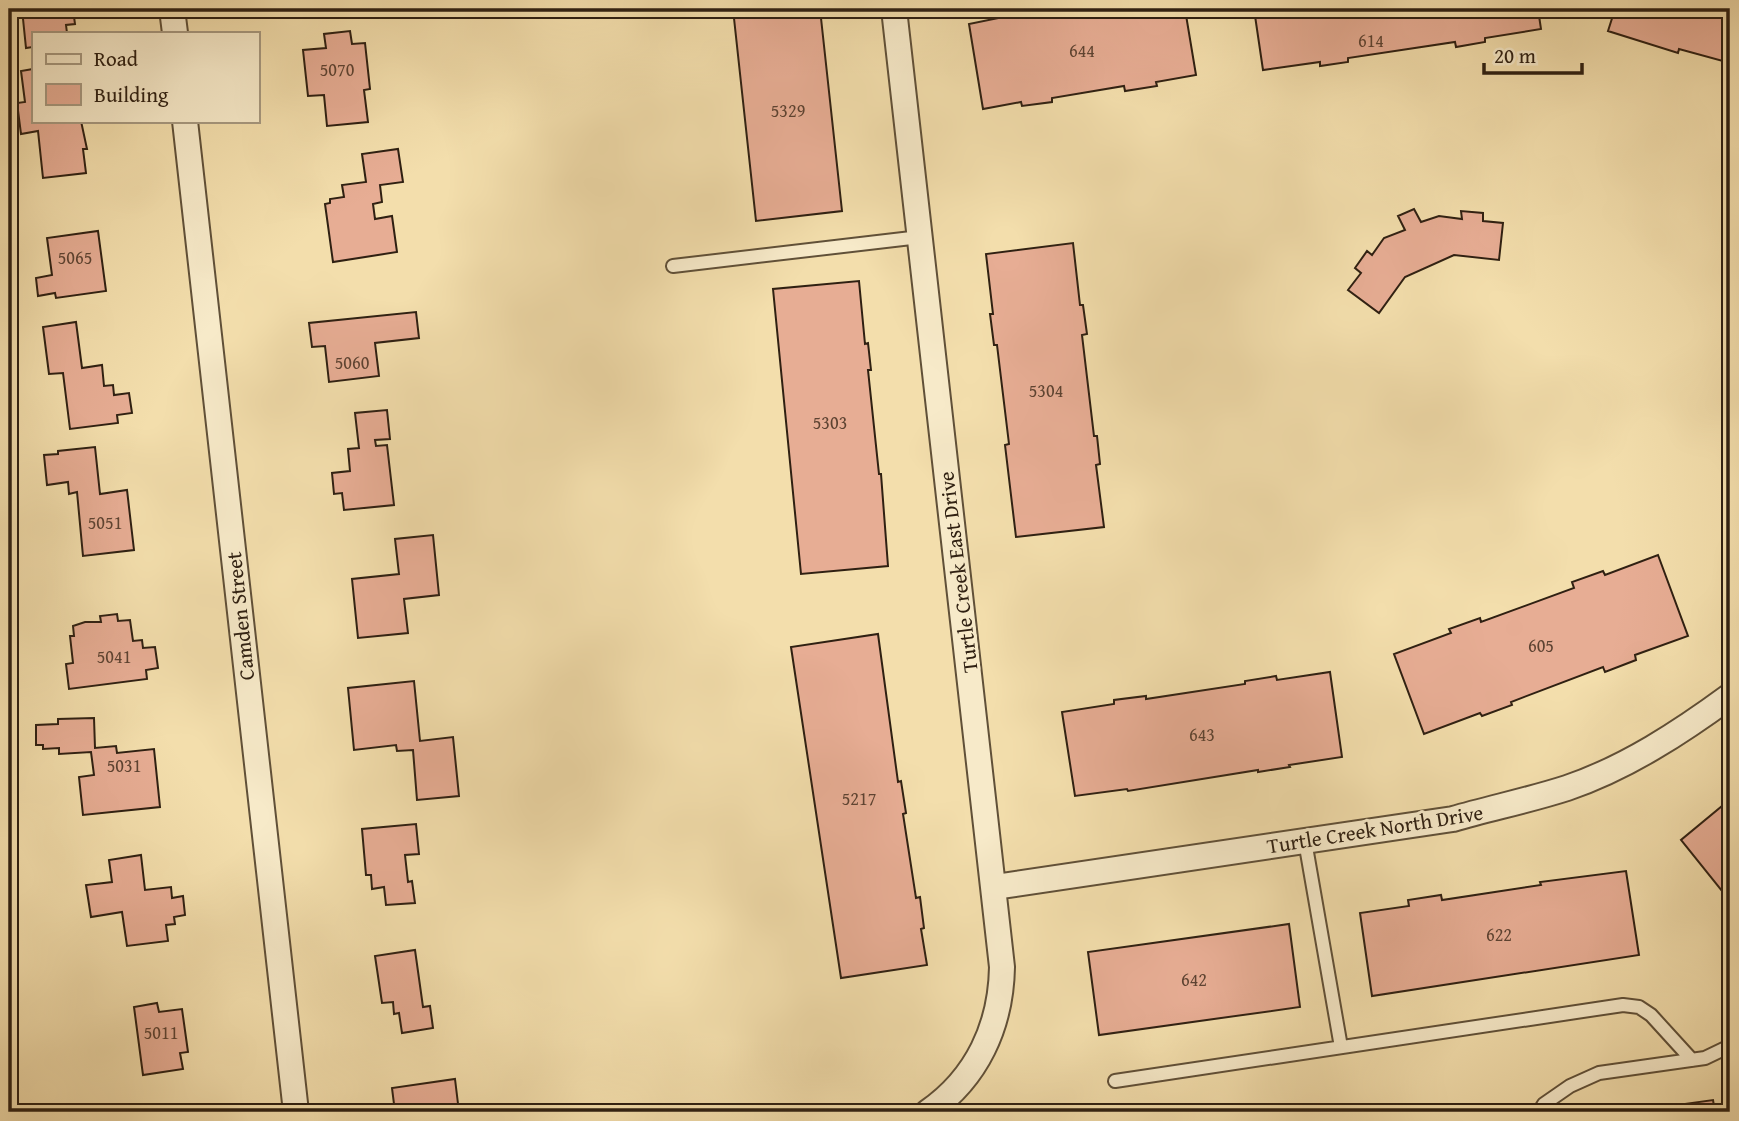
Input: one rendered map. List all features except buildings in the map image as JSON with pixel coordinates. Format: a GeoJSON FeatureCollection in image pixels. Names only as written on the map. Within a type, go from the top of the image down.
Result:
{"type":"FeatureCollection","features":[{"type":"Feature","properties":{"kind":"street"},"geometry":{"type":"LineString","coordinates":[[172,9],[175,32]]}},
{"type":"Feature","properties":{"kind":"street","name":"Turtle Creek East Drive"},"geometry":{"type":"LineString","coordinates":[[894,9],[1003,967],[998,1012],[988,1041],[973,1067],[949,1096],[929,1112]]}},
{"type":"Feature","properties":{"kind":"street","name":"Camden Street"},"geometry":{"type":"LineString","coordinates":[[185,122],[296,1112]]}},
{"type":"Feature","properties":{"kind":"street","name":"Turtle Creek North Drive"},"geometry":{"type":"LineString","coordinates":[[995,887],[1453,819],[1570,787],[1639,755],[1692,724],[1730,696]]}},
{"type":"Feature","properties":{"kind":"lane"},"geometry":{"type":"LineString","coordinates":[[673,266],[920,237]]}},
{"type":"Feature","properties":{"kind":"lane"},"geometry":{"type":"LineString","coordinates":[[1305,841],[1341,1047]]}},
{"type":"Feature","properties":{"kind":"lane"},"geometry":{"type":"LineString","coordinates":[[1115,1082],[1623,1005],[1639,1007],[1651,1015],[1692,1060]]}},
{"type":"Feature","properties":{"kind":"lane"},"geometry":{"type":"LineString","coordinates":[[1539,1112],[1544,1104],[1570,1086],[1600,1073],[1705,1058],[1730,1046]]}}]}
